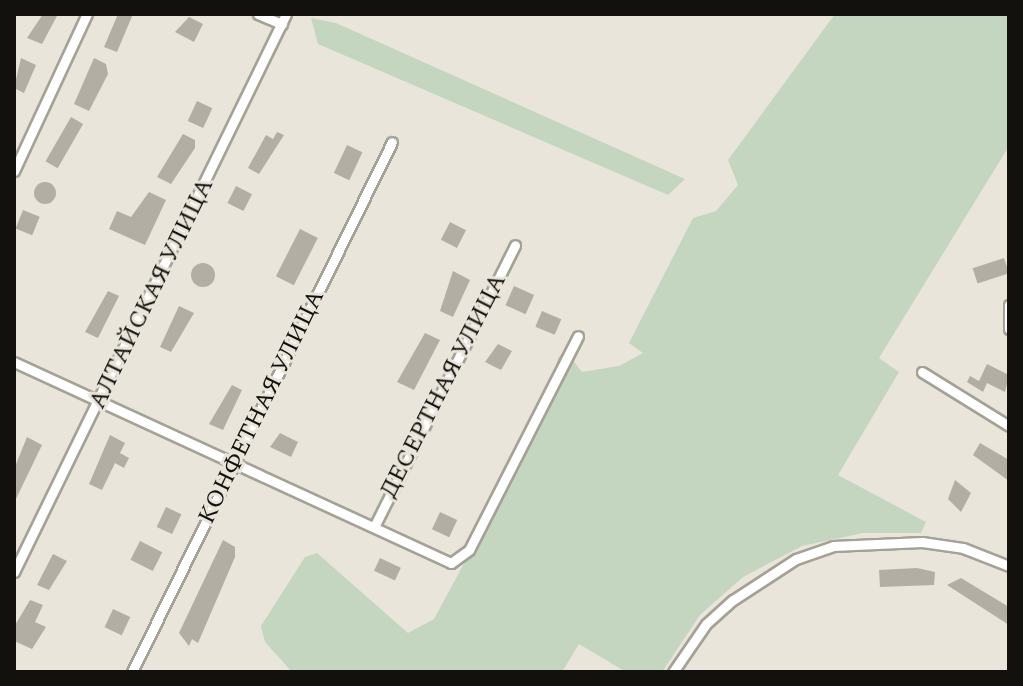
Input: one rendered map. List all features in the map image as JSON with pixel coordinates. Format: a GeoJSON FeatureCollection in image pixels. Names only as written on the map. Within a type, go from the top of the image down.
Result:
{"type":"FeatureCollection","features":[{"type":"Feature","properties":{"kind":"street"},"geometry":{"type":"LineString","coordinates":[[14,171],[87,14]]}},
{"type":"Feature","properties":{"kind":"street"},"geometry":{"type":"LineString","coordinates":[[258,14],[284,19]]}},
{"type":"Feature","properties":{"kind":"street","name":"АЛТАЙСКАЯ УЛИЦА"},"geometry":{"type":"LineString","coordinates":[[14,572],[284,19]]}},
{"type":"Feature","properties":{"kind":"street","name":"КОНФЕТНАЯ УЛИЦА"},"geometry":{"type":"LineString","coordinates":[[132,672],[392,142]]}},
{"type":"Feature","properties":{"kind":"street","name":"ДЕСЕРТНАЯ УЛИЦА"},"geometry":{"type":"LineString","coordinates":[[374,527],[515,245]]}},
{"type":"Feature","properties":{"kind":"street"},"geometry":{"type":"LineString","coordinates":[[1009,305],[1009,329]]}},
{"type":"Feature","properties":{"kind":"street"},"geometry":{"type":"LineString","coordinates":[[14,362],[451,563],[469,550],[578,336]]}},
{"type":"Feature","properties":{"kind":"street"},"geometry":{"type":"LineString","coordinates":[[922,372],[1009,426]]}},
{"type":"Feature","properties":{"kind":"street"},"geometry":{"type":"LineString","coordinates":[[673,672],[706,624],[733,600],[796,559],[833,546],[922,542],[963,548],[1009,566]]}},
{"type":"Feature","properties":{"kind":"green space"},"geometry":{"type":"Polygon","coordinates":[[[835,14],[1009,14],[1009,146],[879,358],[899,372],[838,475],[926,522],[921,533],[863,533],[802,546],[743,577],[700,615],[662,672],[626,672],[579,644],[562,672],[292,672],[265,642],[261,626],[305,557],[317,553],[408,633],[434,619],[547,410],[558,358],[565,350],[582,372],[619,366],[643,353],[629,343],[693,218],[716,211],[738,185],[728,160],[835,14]]]}},
{"type":"Feature","properties":{"kind":"green space"},"geometry":{"type":"Polygon","coordinates":[[[311,18],[336,23],[685,179],[668,195],[318,44],[311,18]]]}},
{"type":"Feature","properties":{"kind":"building"},"geometry":{"type":"Polygon","coordinates":[[[43,14],[58,14],[42,44],[27,38],[43,14]]]}},
{"type":"Feature","properties":{"kind":"building"},"geometry":{"type":"Polygon","coordinates":[[[118,14],[133,14],[117,52],[104,47],[118,14]]]}},
{"type":"Feature","properties":{"kind":"building"},"geometry":{"type":"Polygon","coordinates":[[[189,17],[203,24],[194,42],[175,32],[189,17]]]}},
{"type":"Feature","properties":{"kind":"building"},"geometry":{"type":"Polygon","coordinates":[[[21,58],[36,65],[24,93],[14,88],[21,58]]]}},
{"type":"Feature","properties":{"kind":"building"},"geometry":{"type":"Polygon","coordinates":[[[94,58],[106,64],[108,74],[89,111],[74,104],[94,58]]]}},
{"type":"Feature","properties":{"kind":"building"},"geometry":{"type":"Polygon","coordinates":[[[197,101],[212,108],[203,128],[188,121],[197,101]]]}},
{"type":"Feature","properties":{"kind":"building"},"geometry":{"type":"Polygon","coordinates":[[[71,117],[83,124],[58,168],[46,161],[71,117]]]}},
{"type":"Feature","properties":{"kind":"building"},"geometry":{"type":"Polygon","coordinates":[[[277,132],[284,135],[259,174],[248,168],[266,135],[273,139],[277,132]]]}},
{"type":"Feature","properties":{"kind":"building"},"geometry":{"type":"Polygon","coordinates":[[[183,134],[195,140],[195,148],[171,184],[157,177],[183,134]]]}},
{"type":"Feature","properties":{"kind":"building"},"geometry":{"type":"Polygon","coordinates":[[[347,145],[362,152],[349,180],[334,173],[347,145]]]}},
{"type":"Feature","properties":{"kind":"building"},"geometry":{"type":"Polygon","coordinates":[[[45,182],[53,185],[56,193],[53,201],[45,204],[37,201],[34,193],[37,185],[45,182]]]}},
{"type":"Feature","properties":{"kind":"building"},"geometry":{"type":"Polygon","coordinates":[[[236,186],[252,194],[243,211],[227,203],[236,186]]]}},
{"type":"Feature","properties":{"kind":"building"},"geometry":{"type":"Polygon","coordinates":[[[149,192],[166,200],[145,245],[109,229],[117,211],[131,217],[149,192]]]}},
{"type":"Feature","properties":{"kind":"building"},"geometry":{"type":"Polygon","coordinates":[[[23,210],[40,217],[32,235],[16,229],[23,210]]]}},
{"type":"Feature","properties":{"kind":"building"},"geometry":{"type":"Polygon","coordinates":[[[450,222],[466,230],[457,248],[441,240],[450,222]]]}},
{"type":"Feature","properties":{"kind":"building"},"geometry":{"type":"Polygon","coordinates":[[[300,229],[318,238],[294,285],[276,276],[300,229]]]}},
{"type":"Feature","properties":{"kind":"building"},"geometry":{"type":"Polygon","coordinates":[[[1004,258],[1009,273],[978,283],[973,268],[1004,258]]]}},
{"type":"Feature","properties":{"kind":"building"},"geometry":{"type":"Polygon","coordinates":[[[203,263],[214,270],[215,275],[208,286],[203,287],[192,280],[191,275],[198,264],[203,263]]]}},
{"type":"Feature","properties":{"kind":"building"},"geometry":{"type":"Polygon","coordinates":[[[453,271],[470,280],[453,317],[440,311],[453,271]]]}},
{"type":"Feature","properties":{"kind":"building"},"geometry":{"type":"Polygon","coordinates":[[[514,286],[534,295],[526,314],[505,305],[514,286]]]}},
{"type":"Feature","properties":{"kind":"building"},"geometry":{"type":"Polygon","coordinates":[[[108,291],[119,296],[98,338],[85,332],[108,291]]]}},
{"type":"Feature","properties":{"kind":"building"},"geometry":{"type":"Polygon","coordinates":[[[179,306],[194,313],[171,352],[160,347],[179,306]]]}},
{"type":"Feature","properties":{"kind":"building"},"geometry":{"type":"Polygon","coordinates":[[[542,311],[561,319],[555,335],[535,327],[542,311]]]}},
{"type":"Feature","properties":{"kind":"building"},"geometry":{"type":"Polygon","coordinates":[[[425,333],[440,340],[414,390],[397,382],[425,333]]]}},
{"type":"Feature","properties":{"kind":"building"},"geometry":{"type":"Polygon","coordinates":[[[498,344],[512,351],[501,370],[485,362],[498,344]]]}},
{"type":"Feature","properties":{"kind":"building"},"geometry":{"type":"Polygon","coordinates":[[[987,364],[1009,375],[1005,392],[987,383],[983,392],[967,382],[970,376],[979,381],[987,364]]]}},
{"type":"Feature","properties":{"kind":"building"},"geometry":{"type":"Polygon","coordinates":[[[232,385],[242,390],[223,430],[209,424],[232,385]]]}},
{"type":"Feature","properties":{"kind":"building"},"geometry":{"type":"Polygon","coordinates":[[[280,433],[298,442],[291,457],[270,447],[280,433]]]}},
{"type":"Feature","properties":{"kind":"building"},"geometry":{"type":"Polygon","coordinates":[[[110,435],[125,443],[120,453],[129,458],[124,468],[115,463],[102,490],[89,484],[110,435]]]}},
{"type":"Feature","properties":{"kind":"building"},"geometry":{"type":"Polygon","coordinates":[[[27,437],[42,445],[14,503],[14,469],[27,437]]]}},
{"type":"Feature","properties":{"kind":"building"},"geometry":{"type":"Polygon","coordinates":[[[980,443],[1009,460],[1009,481],[973,455],[980,443]]]}},
{"type":"Feature","properties":{"kind":"building"},"geometry":{"type":"Polygon","coordinates":[[[955,480],[971,493],[961,512],[948,499],[955,480]]]}},
{"type":"Feature","properties":{"kind":"building"},"geometry":{"type":"Polygon","coordinates":[[[166,507],[181,514],[172,534],[157,527],[166,507]]]}},
{"type":"Feature","properties":{"kind":"building"},"geometry":{"type":"Polygon","coordinates":[[[440,512],[457,520],[449,537],[432,529],[440,512]]]}},
{"type":"Feature","properties":{"kind":"building"},"geometry":{"type":"Polygon","coordinates":[[[223,540],[235,547],[235,557],[198,643],[192,639],[189,646],[179,633],[223,540]]]}},
{"type":"Feature","properties":{"kind":"building"},"geometry":{"type":"Polygon","coordinates":[[[140,541],[162,552],[153,571],[130,560],[140,541]]]}},
{"type":"Feature","properties":{"kind":"building"},"geometry":{"type":"Polygon","coordinates":[[[53,554],[67,561],[49,590],[37,585],[53,554]]]}},
{"type":"Feature","properties":{"kind":"building"},"geometry":{"type":"Polygon","coordinates":[[[380,558],[401,568],[395,580],[374,571],[380,558]]]}},
{"type":"Feature","properties":{"kind":"building"},"geometry":{"type":"Polygon","coordinates":[[[917,568],[935,572],[934,585],[880,587],[879,570],[917,568]]]}},
{"type":"Feature","properties":{"kind":"building"},"geometry":{"type":"Polygon","coordinates":[[[961,578],[1009,607],[1009,625],[947,585],[961,578]]]}},
{"type":"Feature","properties":{"kind":"building"},"geometry":{"type":"Polygon","coordinates":[[[30,600],[43,605],[35,622],[46,627],[32,649],[14,641],[14,627],[30,600]]]}},
{"type":"Feature","properties":{"kind":"building"},"geometry":{"type":"Polygon","coordinates":[[[113,609],[130,617],[122,635],[105,627],[113,609]]]}}]}
